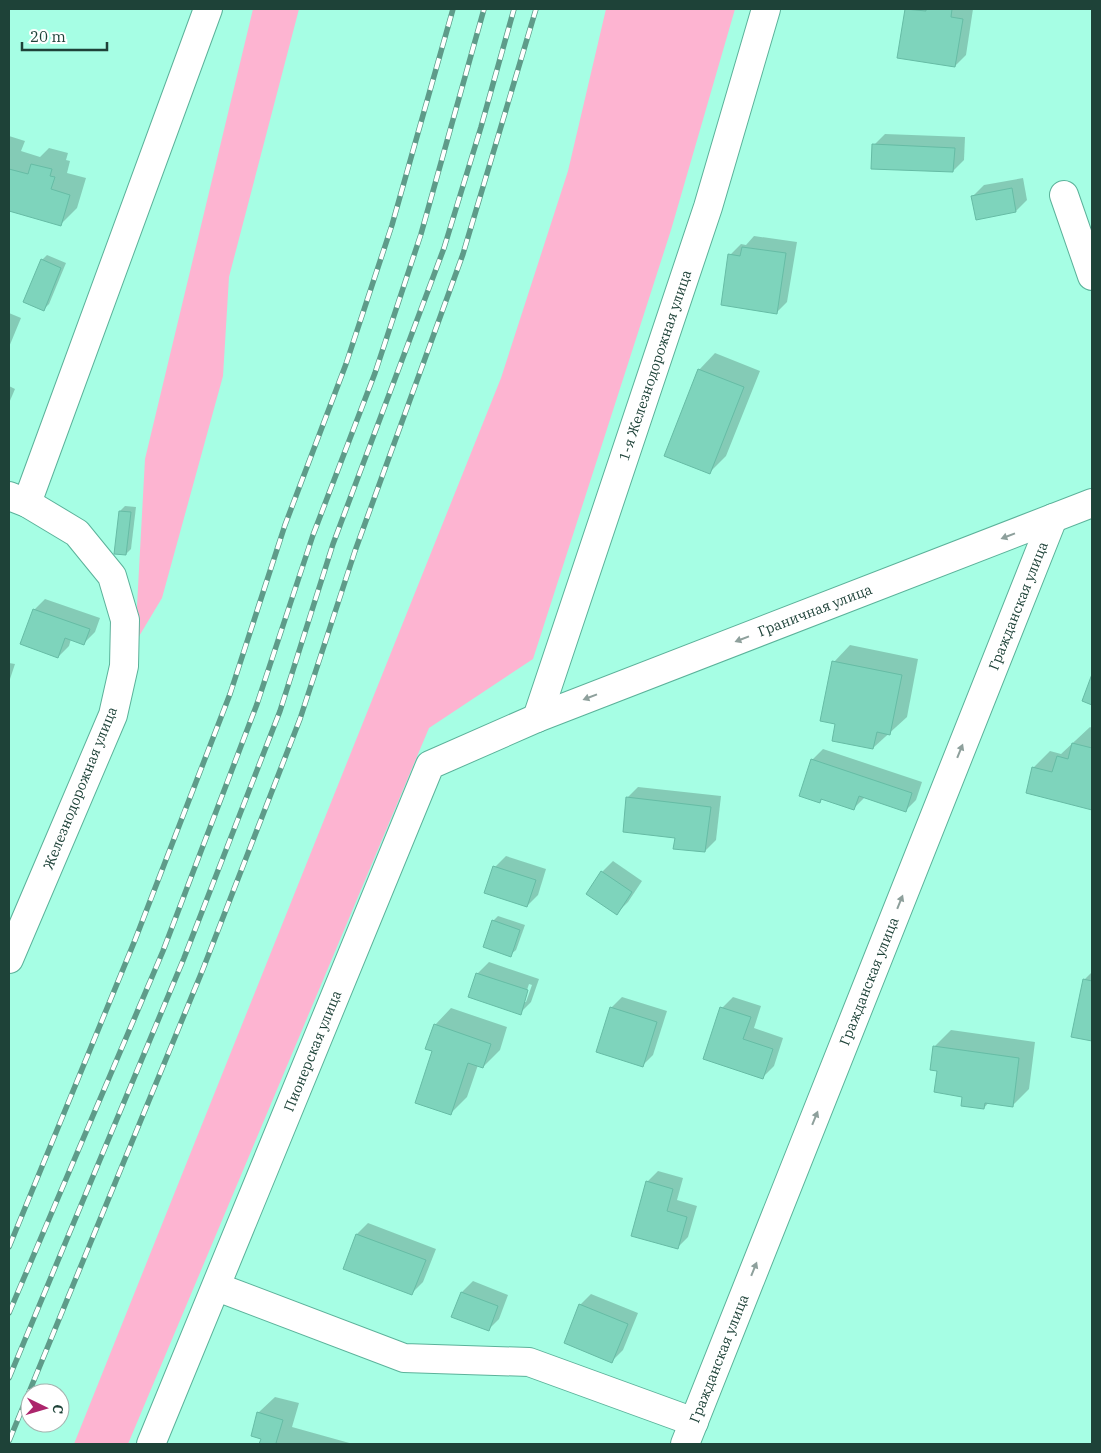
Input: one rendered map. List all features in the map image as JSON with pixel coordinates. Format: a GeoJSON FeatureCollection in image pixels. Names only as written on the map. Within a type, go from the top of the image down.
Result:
{"type":"FeatureCollection","features":[{"type":"Feature","properties":{"kind":"street"},"geometry":{"type":"LineString","coordinates":[[18,500],[208,9]]}},
{"type":"Feature","properties":{"kind":"street","name":"1-я Железнодорожная улица"},"geometry":{"type":"LineString","coordinates":[[536,718],[708,207],[766,9]]}},
{"type":"Feature","properties":{"kind":"street"},"geometry":{"type":"LineString","coordinates":[[1064,195],[1092,276]]}},
{"type":"Feature","properties":{"kind":"street","name":"Железнодорожная улица"},"geometry":{"type":"LineString","coordinates":[[9,959],[113,715],[124,666],[125,620],[112,576],[77,533],[18,500]]}},
{"type":"Feature","properties":{"kind":"street","name":"Граничная улица"},"geometry":{"type":"LineString","coordinates":[[536,718],[1092,503]]}},
{"type":"Feature","properties":{"kind":"street","name":"Гражданская улица"},"geometry":{"type":"LineString","coordinates":[[689,1433],[1053,518]]}},
{"type":"Feature","properties":{"kind":"street","name":"Пионерская улица"},"geometry":{"type":"LineString","coordinates":[[152,1444],[430,765],[536,718]]}},
{"type":"Feature","properties":{"kind":"street"},"geometry":{"type":"LineString","coordinates":[[217,1287],[404,1358],[529,1362],[689,1433]]}},
{"type":"Feature","properties":{"kind":"shaded area"},"geometry":{"type":"Polygon","coordinates":[[[253,9],[299,9],[229,277],[223,376],[162,598],[135,643],[145,459],[253,9]]]}},
{"type":"Feature","properties":{"kind":"shaded area"},"geometry":{"type":"Polygon","coordinates":[[[606,9],[735,9],[671,230],[533,659],[429,728],[128,1444],[74,1444],[501,378],[568,171],[606,9]]]}},
{"type":"Feature","properties":{"kind":"building"},"geometry":{"type":"Polygon","coordinates":[[[905,9],[926,11],[926,9],[952,9],[951,17],[963,19],[955,67],[897,58],[905,9]]]}},
{"type":"Feature","properties":{"kind":"building"},"geometry":{"type":"Polygon","coordinates":[[[872,144],[955,148],[953,172],[871,169],[872,144]]]}},
{"type":"Feature","properties":{"kind":"building"},"geometry":{"type":"Polygon","coordinates":[[[31,164],[52,169],[50,176],[55,177],[51,189],[70,195],[61,226],[9,211],[9,169],[28,174],[31,164]]]}},
{"type":"Feature","properties":{"kind":"building"},"geometry":{"type":"Polygon","coordinates":[[[1012,188],[1016,212],[976,220],[971,196],[1012,188]]]}},
{"type":"Feature","properties":{"kind":"building"},"geometry":{"type":"Polygon","coordinates":[[[742,247],[786,253],[777,314],[721,305],[728,254],[740,256],[742,247]]]}},
{"type":"Feature","properties":{"kind":"building"},"geometry":{"type":"Polygon","coordinates":[[[41,259],[61,268],[44,311],[23,302],[41,259]]]}},
{"type":"Feature","properties":{"kind":"building"},"geometry":{"type":"Polygon","coordinates":[[[698,369],[744,387],[710,474],[664,456],[698,369]]]}},
{"type":"Feature","properties":{"kind":"building"},"geometry":{"type":"Polygon","coordinates":[[[119,511],[131,512],[126,555],[114,554],[119,511]]]}},
{"type":"Feature","properties":{"kind":"building"},"geometry":{"type":"Polygon","coordinates":[[[33,609],[90,629],[84,645],[65,638],[58,658],[20,644],[33,609]]]}},
{"type":"Feature","properties":{"kind":"building"},"geometry":{"type":"Polygon","coordinates":[[[832,661],[902,675],[890,735],[877,732],[873,749],[832,741],[835,724],[820,721],[832,661]]]}},
{"type":"Feature","properties":{"kind":"building"},"geometry":{"type":"Polygon","coordinates":[[[1092,674],[1092,705],[1082,701],[1092,674]]]}},
{"type":"Feature","properties":{"kind":"building"},"geometry":{"type":"Polygon","coordinates":[[[1072,743],[1092,748],[1092,810],[1026,793],[1032,767],[1052,772],[1057,756],[1068,759],[1072,743]]]}},
{"type":"Feature","properties":{"kind":"building"},"geometry":{"type":"Polygon","coordinates":[[[811,759],[912,793],[906,812],[859,796],[854,810],[821,799],[820,803],[799,796],[811,759]]]}},
{"type":"Feature","properties":{"kind":"building"},"geometry":{"type":"Polygon","coordinates":[[[626,797],[711,807],[705,852],[673,849],[675,838],[623,832],[626,797]]]}},
{"type":"Feature","properties":{"kind":"building"},"geometry":{"type":"Polygon","coordinates":[[[493,866],[536,880],[527,907],[484,893],[493,866]]]}},
{"type":"Feature","properties":{"kind":"building"},"geometry":{"type":"Polygon","coordinates":[[[601,871],[632,892],[617,915],[586,894],[601,871]]]}},
{"type":"Feature","properties":{"kind":"building"},"geometry":{"type":"Polygon","coordinates":[[[492,920],[520,930],[511,957],[483,947],[492,920]]]}},
{"type":"Feature","properties":{"kind":"building"},"geometry":{"type":"Polygon","coordinates":[[[476,973],[528,990],[521,1015],[468,997],[476,973]]]}},
{"type":"Feature","properties":{"kind":"building"},"geometry":{"type":"Polygon","coordinates":[[[1083,979],[1092,981],[1092,1041],[1071,1037],[1083,979]]]}},
{"type":"Feature","properties":{"kind":"building"},"geometry":{"type":"Polygon","coordinates":[[[610,1007],[657,1022],[643,1067],[596,1052],[610,1007]]]}},
{"type":"Feature","properties":{"kind":"building"},"geometry":{"type":"Polygon","coordinates":[[[720,1007],[751,1017],[743,1039],[773,1049],[763,1079],[703,1059],[720,1007]]]}},
{"type":"Feature","properties":{"kind":"building"},"geometry":{"type":"Polygon","coordinates":[[[434,1024],[491,1044],[483,1068],[468,1063],[451,1115],[415,1103],[432,1051],[425,1049],[434,1024]]]}},
{"type":"Feature","properties":{"kind":"building"},"geometry":{"type":"Polygon","coordinates":[[[933,1046],[1019,1058],[1013,1107],[985,1103],[984,1109],[961,1106],[962,1097],[934,1092],[937,1071],[930,1070],[933,1046]]]}},
{"type":"Feature","properties":{"kind":"building"},"geometry":{"type":"Polygon","coordinates":[[[646,1181],[673,1189],[667,1211],[687,1217],[678,1249],[631,1236],[646,1181]]]}},
{"type":"Feature","properties":{"kind":"building"},"geometry":{"type":"Polygon","coordinates":[[[356,1234],[426,1260],[412,1295],[343,1269],[356,1234]]]}},
{"type":"Feature","properties":{"kind":"building"},"geometry":{"type":"Polygon","coordinates":[[[461,1292],[498,1306],[489,1331],[451,1317],[461,1292]]]}},
{"type":"Feature","properties":{"kind":"building"},"geometry":{"type":"Polygon","coordinates":[[[579,1304],[628,1324],[612,1363],[564,1343],[579,1304]]]}},
{"type":"Feature","properties":{"kind":"building"},"geometry":{"type":"Polygon","coordinates":[[[257,1412],[283,1420],[276,1443],[280,1444],[259,1444],[261,1439],[251,1436],[257,1412]]]}},
{"type":"Feature","properties":{"kind":"railway"},"geometry":{"type":"LineString","coordinates":[[9,1247],[135,940],[230,694],[285,525],[346,364],[392,225],[453,9]]}},
{"type":"Feature","properties":{"kind":"railway"},"geometry":{"type":"LineString","coordinates":[[9,1313],[163,951],[257,704],[313,535],[375,373],[421,234],[484,9]]}},
{"type":"Feature","properties":{"kind":"railway"},"geometry":{"type":"LineString","coordinates":[[9,1378],[184,958],[280,711],[333,544],[444,248],[514,9]]}},
{"type":"Feature","properties":{"kind":"railway"},"geometry":{"type":"LineString","coordinates":[[9,1441],[203,969],[300,719],[355,551],[463,254],[536,9]]}}]}
